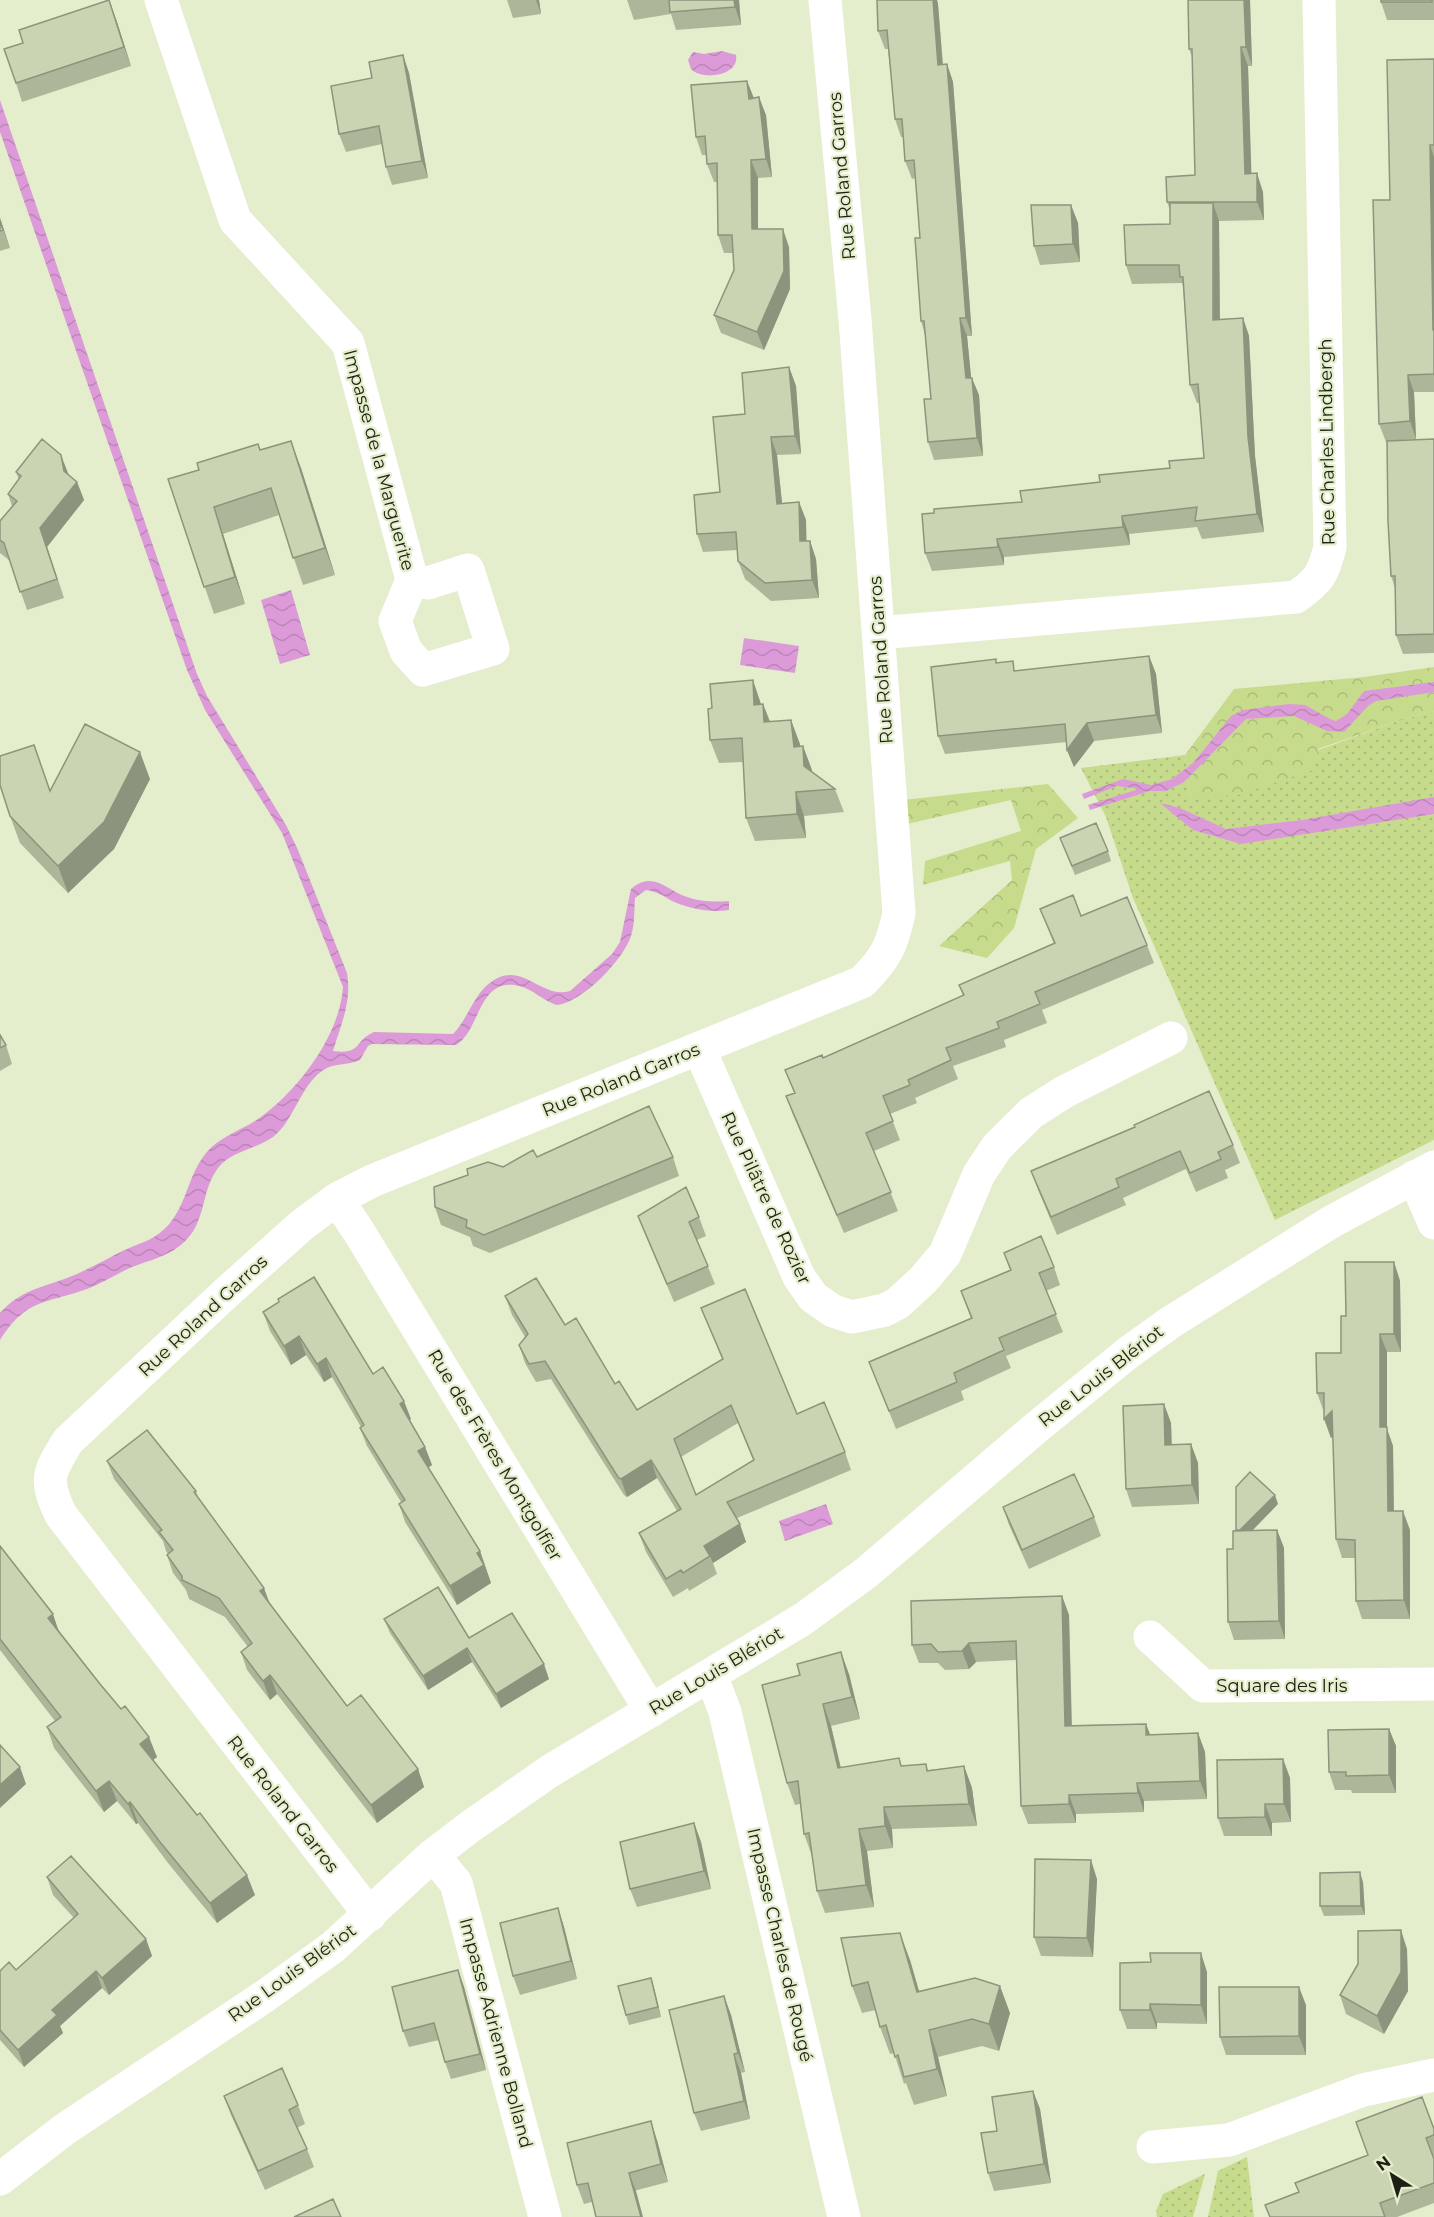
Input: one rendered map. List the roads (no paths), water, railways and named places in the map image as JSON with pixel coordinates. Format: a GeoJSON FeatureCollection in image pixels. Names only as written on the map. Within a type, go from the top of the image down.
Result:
{"type":"FeatureCollection","features":[{"type":"Feature","properties":{"kind":"street","name":"Impasse de la Marguerite"},"geometry":{"type":"LineString","coordinates":[[161,0],[235,220],[348,343],[412,580]]}},
{"type":"Feature","properties":{"kind":"street","name":"Rue Roland Garros"},"geometry":{"type":"LineString","coordinates":[[370,1915],[60,1515],[50,1493],[52,1468],[68,1442],[226,1293],[302,1225],[337,1199],[372,1181],[862,982],[881,963],[893,939],[899,913],[855,319],[825,0]]}},
{"type":"Feature","properties":{"kind":"street","name":"Rue Charles Lindbergh"},"geometry":{"type":"LineString","coordinates":[[879,633],[1296,597],[1313,585],[1324,570],[1330,547],[1319,0]]}},
{"type":"Feature","properties":{"kind":"street","name":"Rue Pilâtre de Rozier"},"geometry":{"type":"LineString","coordinates":[[699,1048],[799,1277],[813,1297],[833,1311],[852,1317],[885,1310],[898,1303],[923,1280],[945,1254],[979,1174],[997,1147],[1030,1113],[1064,1092],[1171,1038]]}},
{"type":"Feature","properties":{"kind":"street"},"geometry":{"type":"LineString","coordinates":[[1424,1172],[1434,1223]]}},
{"type":"Feature","properties":{"kind":"street","name":"Rue Louis Blériot"},"geometry":{"type":"LineString","coordinates":[[6,2163],[262,1998],[333,1947],[433,1855],[550,1771],[803,1619],[866,1573],[1037,1427],[1129,1352],[1163,1328],[1331,1222],[1424,1172]]}},
{"type":"Feature","properties":{"kind":"street","name":"Rue des Frères Montgolfier"},"geometry":{"type":"LineString","coordinates":[[337,1199],[651,1712]]}},
{"type":"Feature","properties":{"kind":"street","name":"Square des Iris"},"geometry":{"type":"LineString","coordinates":[[1150,1636],[1203,1686],[1434,1684]]}},
{"type":"Feature","properties":{"kind":"street","name":"Impasse Charles de Rougé"},"geometry":{"type":"LineString","coordinates":[[711,1675],[725,1712],[844,2217]]}},
{"type":"Feature","properties":{"kind":"street","name":"Impasse Adrienne Bolland"},"geometry":{"type":"LineString","coordinates":[[433,1855],[456,1883],[545,2217]]}},
{"type":"Feature","properties":{"kind":"street"},"geometry":{"type":"LineString","coordinates":[[1153,2146],[1229,2140],[1363,2090],[1434,2076]]}},
{"type":"Feature","properties":{"kind":"water"},"geometry":{"type":"Polygon","coordinates":[[[722,51],[736,55],[736,62],[726,72],[703,75],[691,69],[688,60],[693,52],[704,54],[722,51]]]}},
{"type":"Feature","properties":{"kind":"water"},"geometry":{"type":"Polygon","coordinates":[[[0,100],[197,674],[207,696],[286,825],[347,973],[347,1003],[333,1051],[343,1052],[354,1049],[374,1032],[453,1034],[484,988],[500,977],[518,976],[552,991],[570,991],[612,954],[620,942],[631,889],[646,881],[659,883],[679,894],[697,900],[729,901],[729,910],[708,911],[693,908],[646,890],[635,898],[633,927],[627,946],[611,968],[578,996],[557,1005],[519,986],[506,985],[495,989],[488,996],[471,1028],[456,1045],[372,1044],[368,1046],[360,1060],[327,1068],[314,1078],[286,1122],[273,1137],[236,1154],[218,1168],[212,1178],[198,1222],[185,1241],[169,1253],[132,1267],[93,1287],[28,1309],[19,1316],[0,1340],[0,1313],[23,1294],[82,1272],[151,1239],[165,1229],[179,1209],[193,1175],[206,1153],[223,1139],[270,1110],[300,1080],[325,1044],[334,1025],[343,987],[282,833],[205,710],[187,670],[0,132],[0,100]]]}},
{"type":"Feature","properties":{"kind":"water"},"geometry":{"type":"Polygon","coordinates":[[[291,590],[310,655],[280,664],[261,600],[291,590]]]}},
{"type":"Feature","properties":{"kind":"water"},"geometry":{"type":"Polygon","coordinates":[[[744,638],[799,646],[795,673],[740,665],[744,638]]]}},
{"type":"Feature","properties":{"kind":"water"},"geometry":{"type":"Polygon","coordinates":[[[1434,682],[1434,692],[1376,701],[1368,706],[1344,732],[1327,731],[1294,716],[1246,719],[1184,782],[1166,791],[1150,791],[1090,810],[1088,805],[1139,789],[1117,786],[1084,799],[1082,794],[1123,779],[1151,785],[1172,779],[1193,763],[1231,716],[1243,710],[1289,704],[1305,705],[1336,721],[1347,714],[1364,691],[1434,682]]]}},
{"type":"Feature","properties":{"kind":"water"},"geometry":{"type":"Polygon","coordinates":[[[1434,797],[1434,814],[1241,844],[1193,830],[1160,803],[1180,808],[1226,829],[1302,820],[1434,797]]]}},
{"type":"Feature","properties":{"kind":"water"},"geometry":{"type":"Polygon","coordinates":[[[826,1504],[833,1524],[785,1541],[779,1521],[826,1504]]]}}]}
